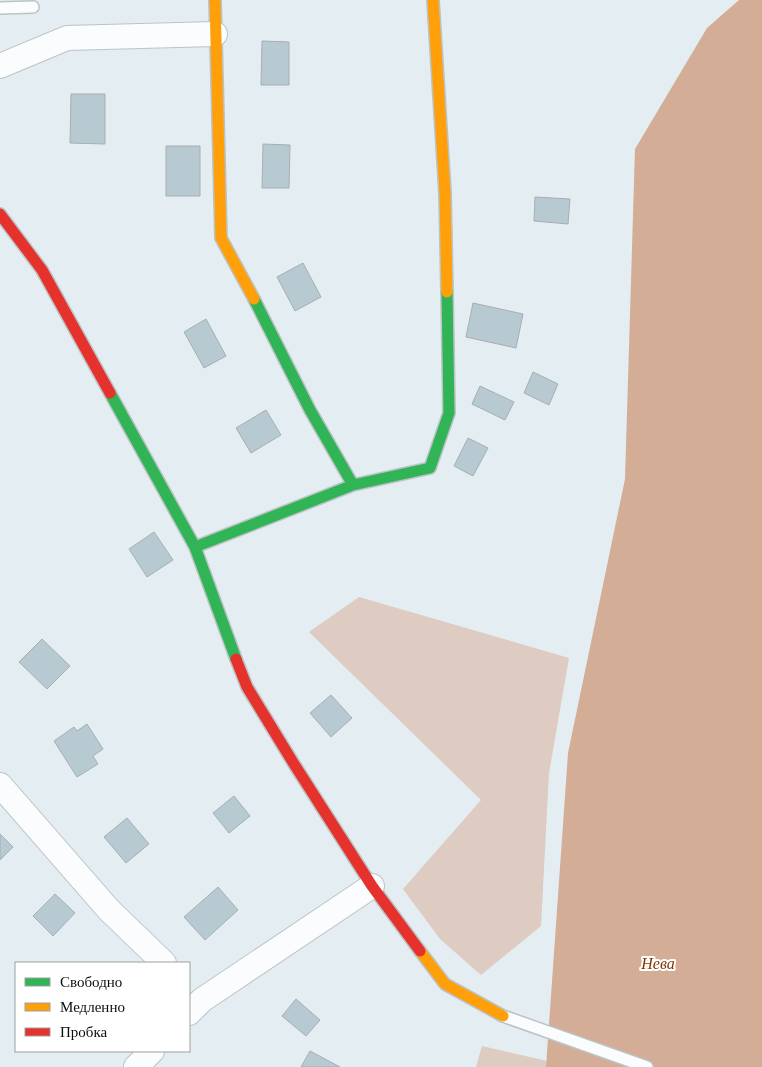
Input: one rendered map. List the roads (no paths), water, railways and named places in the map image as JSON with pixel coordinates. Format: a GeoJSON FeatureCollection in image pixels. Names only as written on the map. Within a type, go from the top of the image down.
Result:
{"type":"FeatureCollection","features":[{"type":"Feature","properties":{"kind":"street"},"geometry":{"type":"LineString","coordinates":[[216,0],[215,34],[221,238],[258,306],[310,410],[353,485]]}},
{"type":"Feature","properties":{"kind":"street"},"geometry":{"type":"LineString","coordinates":[[195,547],[353,485],[430,468],[449,413],[445,193],[433,0]]}},
{"type":"Feature","properties":{"kind":"street"},"geometry":{"type":"LineString","coordinates":[[0,66],[67,38],[215,34]]}},
{"type":"Feature","properties":{"kind":"street"},"geometry":{"type":"LineString","coordinates":[[0,214],[42,270],[195,547],[247,687],[294,764],[372,886],[445,984],[503,1016]]}},
{"type":"Feature","properties":{"kind":"street"},"geometry":{"type":"LineString","coordinates":[[0,785],[109,910],[163,962]]}},
{"type":"Feature","properties":{"kind":"street"},"geometry":{"type":"LineString","coordinates":[[193,1000],[372,886]]}},
{"type":"Feature","properties":{"kind":"street"},"geometry":{"type":"LineString","coordinates":[[136,1067],[151,1052]]}},
{"type":"Feature","properties":{"kind":"lane"},"geometry":{"type":"LineString","coordinates":[[0,8],[33,7]]}},
{"type":"Feature","properties":{"kind":"lane"},"geometry":{"type":"LineString","coordinates":[[503,1016],[647,1067]]}},
{"type":"Feature","properties":{"kind":"water","name":"Нева"},"geometry":{"type":"Polygon","coordinates":[[[739,0],[762,0],[762,1067],[546,1067],[568,753],[625,479],[635,149],[707,28],[739,0]]]}}]}
